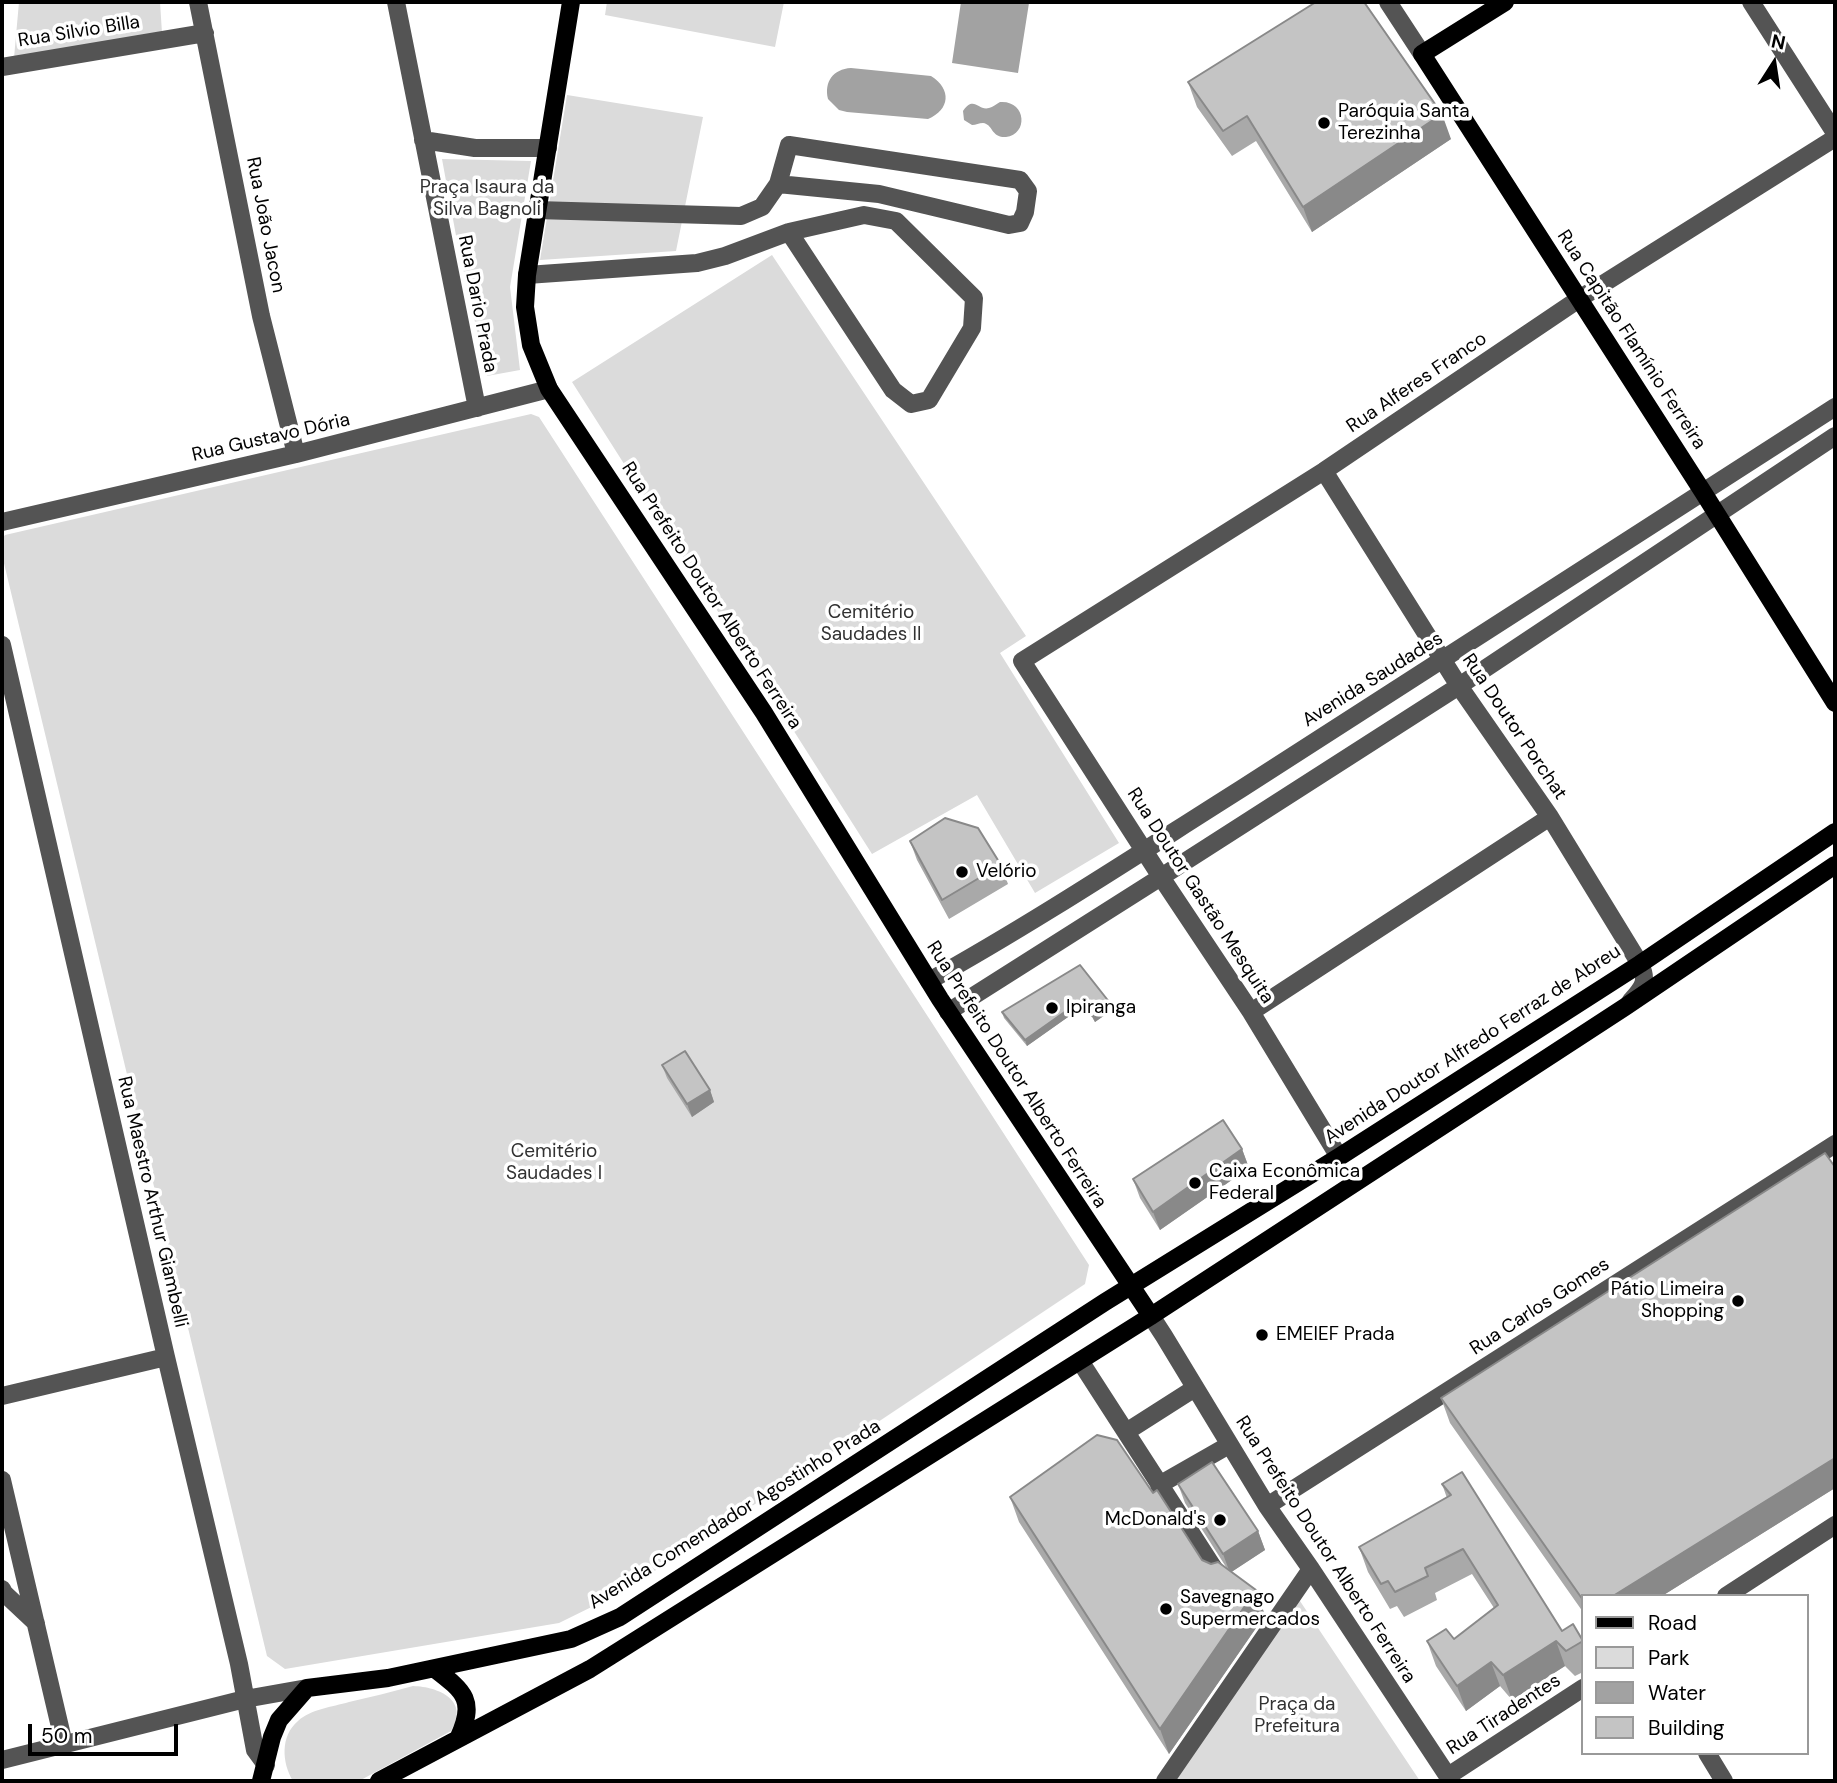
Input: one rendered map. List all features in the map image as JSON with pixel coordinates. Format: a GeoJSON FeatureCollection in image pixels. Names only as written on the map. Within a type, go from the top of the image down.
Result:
{"type":"FeatureCollection","features":[{"type":"Feature","properties":{"kind":"main road","name":"Rua Prefeito Doutor Alberto Ferreira"},"geometry":{"type":"LineString","coordinates":[[571,2],[527,275],[525,307],[531,345],[548,388],[764,713],[948,1012],[1151,1316]]}},
{"type":"Feature","properties":{"kind":"main road"},"geometry":{"type":"LineString","coordinates":[[1422,54],[1505,2]]}},
{"type":"Feature","properties":{"kind":"main road","name":"Rua Capitão Flamínio Ferreira"},"geometry":{"type":"LineString","coordinates":[[1422,54],[1835,703]]}},
{"type":"Feature","properties":{"kind":"main road","name":"Avenida Doutor Alfredo Ferraz de Abreu"},"geometry":{"type":"LineString","coordinates":[[1130,1287],[1640,964],[1835,832]]}},
{"type":"Feature","properties":{"kind":"main road"},"geometry":{"type":"LineString","coordinates":[[379,1781],[590,1669],[1080,1361],[1625,1007],[1835,865]]}},
{"type":"Feature","properties":{"kind":"main road","name":"Avenida Comendador Agostinho Prada"},"geometry":{"type":"LineString","coordinates":[[307,1688],[388,1678],[571,1639],[620,1617],[1130,1287]]}},
{"type":"Feature","properties":{"kind":"main road"},"geometry":{"type":"LineString","coordinates":[[435,1669],[464,1696],[468,1710],[458,1739]]}},
{"type":"Feature","properties":{"kind":"main road"},"geometry":{"type":"LineString","coordinates":[[278,1781],[263,1773],[272,1737],[279,1720],[307,1688]]}},
{"type":"Feature","properties":{"kind":"street","name":"Rua João Jacon"},"geometry":{"type":"LineString","coordinates":[[198,2],[261,316],[296,454]]}},
{"type":"Feature","properties":{"kind":"street","name":"Rua Dario Prada"},"geometry":{"type":"LineString","coordinates":[[396,2],[477,408]]}},
{"type":"Feature","properties":{"kind":"street","name":"Rua Capitão Flamínio Ferreira"},"geometry":{"type":"LineString","coordinates":[[1388,2],[1422,54]]}},
{"type":"Feature","properties":{"kind":"street"},"geometry":{"type":"LineString","coordinates":[[1751,2],[1835,132]]}},
{"type":"Feature","properties":{"kind":"street","name":"Rua Silvio Billa"},"geometry":{"type":"LineString","coordinates":[[2,67],[205,33]]}},
{"type":"Feature","properties":{"kind":"street","name":"Rua Alferes Franco"},"geometry":{"type":"LineString","coordinates":[[1021,661],[1324,471],[1580,299],[1835,138]]}},
{"type":"Feature","properties":{"kind":"street"},"geometry":{"type":"LineString","coordinates":[[423,140],[475,148],[548,148]]}},
{"type":"Feature","properties":{"kind":"street"},"geometry":{"type":"LineString","coordinates":[[537,210],[741,216],[762,207],[778,184],[789,145],[1020,180],[1028,191],[1025,212],[1020,223],[1009,225],[879,194],[778,184]]}},
{"type":"Feature","properties":{"kind":"street"},"geometry":{"type":"LineString","coordinates":[[527,275],[697,263],[725,256],[789,232],[864,215],[896,221],[974,298],[972,328],[929,400],[911,404],[893,390],[789,232]]}},
{"type":"Feature","properties":{"kind":"street","name":"Rua Gustavo Dória"},"geometry":{"type":"LineString","coordinates":[[2,522],[296,454],[548,388]]}},
{"type":"Feature","properties":{"kind":"street","name":"Avenida Saudades"},"geometry":{"type":"LineString","coordinates":[[929,981],[964,962],[1444,661],[1835,407]]}},
{"type":"Feature","properties":{"kind":"street"},"geometry":{"type":"LineString","coordinates":[[948,1012],[1459,686],[1835,436]]}},
{"type":"Feature","properties":{"kind":"street","name":"Rua Doutor Porchat"},"geometry":{"type":"LineString","coordinates":[[1324,471],[1459,686],[1550,817],[1640,964]]}},
{"type":"Feature","properties":{"kind":"street","name":"Rua Maestro Arthur Giambelli"},"geometry":{"type":"LineString","coordinates":[[2,645],[239,1664],[255,1750],[263,1773]]}},
{"type":"Feature","properties":{"kind":"street","name":"Rua Doutor Gastão Mesquita"},"geometry":{"type":"LineString","coordinates":[[1021,661],[1251,1012],[1339,1157]]}},
{"type":"Feature","properties":{"kind":"street"},"geometry":{"type":"LineString","coordinates":[[1251,1012],[1550,817]]}},
{"type":"Feature","properties":{"kind":"street"},"geometry":{"type":"LineString","coordinates":[[1625,1007],[1643,986],[1645,973],[1640,964]]}},
{"type":"Feature","properties":{"kind":"street","name":"Rua Carlos Gomes"},"geometry":{"type":"LineString","coordinates":[[1267,1506],[1835,1144]]}},
{"type":"Feature","properties":{"kind":"street","name":"Rua Prefeito Doutor Alberto Ferreira"},"geometry":{"type":"LineString","coordinates":[[1151,1316],[1267,1506],[1450,1779]]}},
{"type":"Feature","properties":{"kind":"street"},"geometry":{"type":"LineString","coordinates":[[2,1396],[166,1357]]}},
{"type":"Feature","properties":{"kind":"street"},"geometry":{"type":"LineString","coordinates":[[1080,1361],[1220,1578]]}},
{"type":"Feature","properties":{"kind":"street"},"geometry":{"type":"LineString","coordinates":[[1126,1432],[1195,1388]]}},
{"type":"Feature","properties":{"kind":"street"},"geometry":{"type":"LineString","coordinates":[[1159,1485],[1229,1445]]}},
{"type":"Feature","properties":{"kind":"street"},"geometry":{"type":"LineString","coordinates":[[2,1480],[64,1744]]}},
{"type":"Feature","properties":{"kind":"street"},"geometry":{"type":"LineString","coordinates":[[1729,1594],[1835,1525]]}},
{"type":"Feature","properties":{"kind":"street"},"geometry":{"type":"LineString","coordinates":[[1165,1781],[1311,1569]]}},
{"type":"Feature","properties":{"kind":"street"},"geometry":{"type":"LineString","coordinates":[[2,1589],[36,1623]]}},
{"type":"Feature","properties":{"kind":"street"},"geometry":{"type":"LineString","coordinates":[[2,1760],[245,1699],[307,1688]]}},
{"type":"Feature","properties":{"kind":"street","name":"Rua Tiradentes"},"geometry":{"type":"LineString","coordinates":[[1450,1779],[1582,1689]]}},
{"type":"Feature","properties":{"kind":"street"},"geometry":{"type":"LineString","coordinates":[[1708,1755],[1724,1781]]}},
{"type":"Feature","properties":{"kind":"green space"},"geometry":{"type":"Polygon","coordinates":[[[19,2],[160,2],[162,33],[14,58],[19,2]]]}},
{"type":"Feature","properties":{"kind":"green space"},"geometry":{"type":"Polygon","coordinates":[[[607,2],[784,2],[775,47],[605,15],[607,2]]]}},
{"type":"Feature","properties":{"kind":"green space"},"geometry":{"type":"Polygon","coordinates":[[[567,95],[703,117],[676,251],[540,260],[567,95]]]}},
{"type":"Feature","properties":{"kind":"green space","name":"Praça Isaura da Silva Bagnoli"},"geometry":{"type":"Polygon","coordinates":[[[442,159],[531,161],[510,287],[520,370],[487,376],[442,159]]]}},
{"type":"Feature","properties":{"kind":"green space","name":"Cemitério Saudades II"},"geometry":{"type":"Polygon","coordinates":[[[772,255],[1026,636],[1000,653],[1119,843],[1035,893],[977,795],[872,854],[572,382],[772,255]]]}},
{"type":"Feature","properties":{"kind":"green space","name":"Cemitério Saudades I"},"geometry":{"type":"Polygon","coordinates":[[[531,414],[539,417],[1089,1265],[1085,1284],[626,1590],[559,1623],[285,1669],[267,1656],[2,555],[2,539],[5,535],[531,414]]]}},
{"type":"Feature","properties":{"kind":"green space","name":"Praça da Prefeitura"},"geometry":{"type":"Polygon","coordinates":[[[1298,1598],[1420,1781],[1172,1781],[1298,1598]]]}},
{"type":"Feature","properties":{"kind":"green space"},"geometry":{"type":"Polygon","coordinates":[[[413,1686],[433,1689],[449,1697],[457,1711],[451,1731],[359,1781],[293,1781],[289,1774],[285,1750],[288,1734],[298,1721],[322,1709],[413,1686]]]}},
{"type":"Feature","properties":{"kind":"water"},"geometry":{"type":"Polygon","coordinates":[[[961,2],[1029,3],[1018,73],[952,63],[961,2]]]}},
{"type":"Feature","properties":{"kind":"water"},"geometry":{"type":"Polygon","coordinates":[[[851,68],[931,76],[938,81],[945,93],[944,105],[928,119],[839,110],[828,99],[827,87],[831,77],[839,71],[851,68]]]}},
{"type":"Feature","properties":{"kind":"water"},"geometry":{"type":"Polygon","coordinates":[[[1000,102],[1009,103],[1019,111],[1021,124],[1013,135],[1001,137],[986,124],[972,125],[964,120],[963,111],[970,104],[990,108],[1000,102]]]}},
{"type":"Feature","properties":{"kind":"building","name":"Paróquia Santa Terezinha"},"geometry":{"type":"Polygon","coordinates":[[[1316,2],[1364,2],[1442,114],[1303,207],[1247,116],[1223,131],[1188,82],[1316,2]]]}},
{"type":"Feature","properties":{"kind":"building","name":"Velório"},"geometry":{"type":"Polygon","coordinates":[[[945,818],[978,828],[1001,865],[942,900],[910,841],[945,818]]]}},
{"type":"Feature","properties":{"kind":"building","name":"Ipiranga"},"geometry":{"type":"Polygon","coordinates":[[[1080,965],[1110,1003],[1092,1016],[1083,999],[1025,1040],[1002,1012],[1080,965]]]}},
{"type":"Feature","properties":{"kind":"building"},"geometry":{"type":"Polygon","coordinates":[[[685,1051],[710,1090],[687,1104],[662,1065],[685,1051]]]}},
{"type":"Feature","properties":{"kind":"building"},"geometry":{"type":"Polygon","coordinates":[[[1223,1120],[1242,1149],[1153,1212],[1133,1179],[1223,1120]]]}},
{"type":"Feature","properties":{"kind":"building","name":"Pátio Limeira Shopping"},"geometry":{"type":"Polygon","coordinates":[[[1825,1153],[1835,1167],[1835,1458],[1616,1594],[1582,1594],[1582,1599],[1441,1398],[1825,1153]]]}},
{"type":"Feature","properties":{"kind":"building","name":"Savegnago Supermercados"},"geometry":{"type":"Polygon","coordinates":[[[1097,1435],[1117,1440],[1153,1493],[1157,1490],[1202,1560],[1211,1564],[1218,1562],[1256,1590],[1160,1729],[1010,1497],[1097,1435]]]}},
{"type":"Feature","properties":{"kind":"building"},"geometry":{"type":"Polygon","coordinates":[[[1212,1462],[1258,1531],[1223,1554],[1178,1484],[1212,1462]]]}},
{"type":"Feature","properties":{"kind":"building"},"geometry":{"type":"Polygon","coordinates":[[[1462,1472],[1562,1631],[1573,1624],[1582,1642],[1566,1651],[1556,1641],[1503,1675],[1491,1662],[1457,1686],[1427,1641],[1446,1629],[1454,1639],[1498,1605],[1463,1549],[1425,1568],[1428,1576],[1395,1592],[1388,1581],[1381,1584],[1359,1547],[1451,1495],[1442,1484],[1462,1472]]]}},
{"type":"Feature","properties":{"kind":"place","name":"Paróquia Santa Terezinha"},"geometry":{"type":"Point","coordinates":[1324,123]}},
{"type":"Feature","properties":{"kind":"place","name":"Velório"},"geometry":{"type":"Point","coordinates":[962,872]}},
{"type":"Feature","properties":{"kind":"place","name":"Ipiranga"},"geometry":{"type":"Point","coordinates":[1052,1008]}},
{"type":"Feature","properties":{"kind":"place","name":"Caixa Econômica Federal"},"geometry":{"type":"Point","coordinates":[1195,1183]}},
{"type":"Feature","properties":{"kind":"place","name":"Pátio Limeira Shopping"},"geometry":{"type":"Point","coordinates":[1738,1301]}},
{"type":"Feature","properties":{"kind":"place","name":"EMEIEF Prada"},"geometry":{"type":"Point","coordinates":[1262,1335]}},
{"type":"Feature","properties":{"kind":"place","name":"McDonald's"},"geometry":{"type":"Point","coordinates":[1220,1520]}},
{"type":"Feature","properties":{"kind":"place","name":"Savegnago Supermercados"},"geometry":{"type":"Point","coordinates":[1166,1609]}}]}
